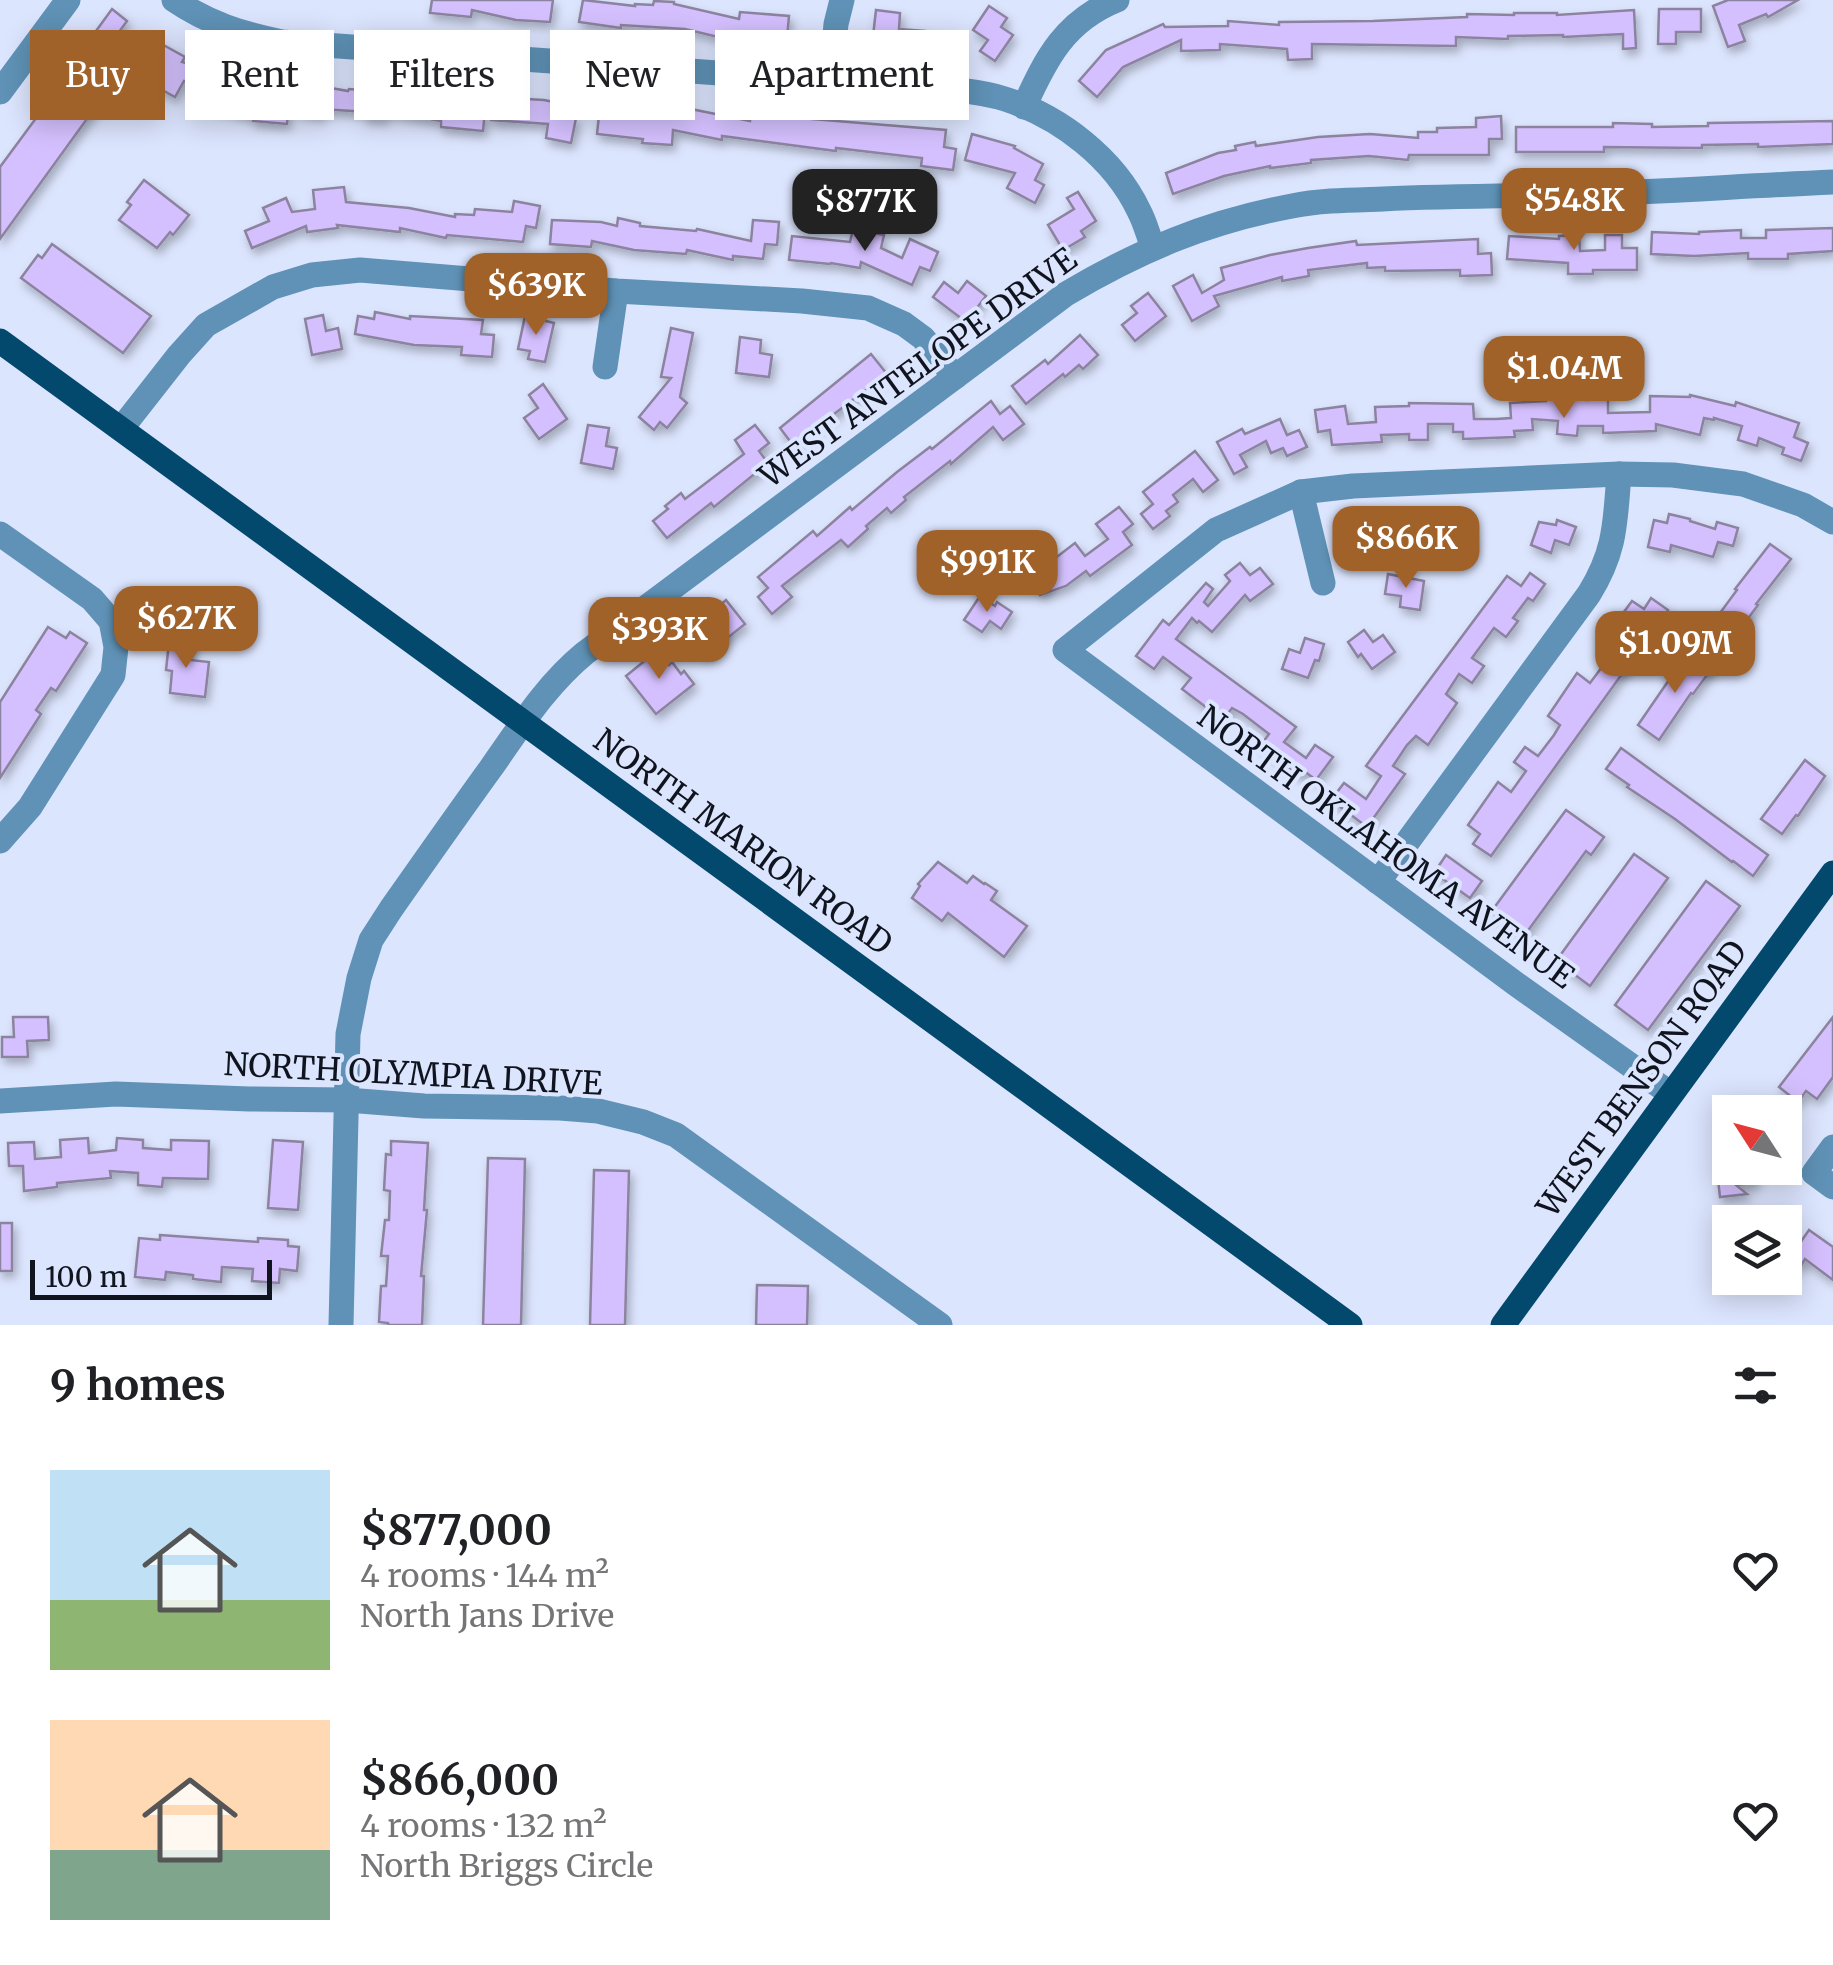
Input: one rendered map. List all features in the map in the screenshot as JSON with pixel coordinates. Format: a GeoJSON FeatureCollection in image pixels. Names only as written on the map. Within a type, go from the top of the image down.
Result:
{"type":"FeatureCollection","features":[{"type":"Feature","properties":{"kind":"main road","name":"NORTH MARION ROAD"},"geometry":{"type":"LineString","coordinates":[[0,340],[1350,1325]]}},
{"type":"Feature","properties":{"kind":"main road","name":"WEST BENSON ROAD"},"geometry":{"type":"LineString","coordinates":[[1504,1325],[1833,872]]}},
{"type":"Feature","properties":{"kind":"street"},"geometry":{"type":"LineString","coordinates":[[0,92],[68,0]]}},
{"type":"Feature","properties":{"kind":"street"},"geometry":{"type":"LineString","coordinates":[[174,0],[226,29],[282,42],[715,72]]}},
{"type":"Feature","properties":{"kind":"street"},"geometry":{"type":"LineString","coordinates":[[835,30],[842,0]]}},
{"type":"Feature","properties":{"kind":"street"},"geometry":{"type":"LineString","coordinates":[[1024,107],[1042,66],[1057,44],[1082,18],[1117,0]]}},
{"type":"Feature","properties":{"kind":"street"},"geometry":{"type":"LineString","coordinates":[[969,92],[1024,107],[1077,137],[1127,190],[1153,247]]}},
{"type":"Feature","properties":{"kind":"street","name":"WEST ANTELOPE DRIVE"},"geometry":{"type":"LineString","coordinates":[[341,1325],[348,1034],[359,978],[372,940],[546,691],[585,653],[1066,294],[1153,247],[1217,224],[1332,201],[1833,182]]}},
{"type":"Feature","properties":{"kind":"street"},"geometry":{"type":"LineString","coordinates":[[121,429],[206,326],[273,288],[312,275],[360,270],[868,308],[904,324],[923,338],[956,378]]}},
{"type":"Feature","properties":{"kind":"street"},"geometry":{"type":"LineString","coordinates":[[605,367],[616,292]]}},
{"type":"Feature","properties":{"kind":"street"},"geometry":{"type":"LineString","coordinates":[[1378,882],[1602,572],[1614,537],[1619,474]]}},
{"type":"Feature","properties":{"kind":"street"},"geometry":{"type":"LineString","coordinates":[[1322,583],[1301,492],[1352,486],[1674,475],[1743,484],[1803,505],[1833,522]]}},
{"type":"Feature","properties":{"kind":"street","name":"NORTH OKLAHOMA AVENUE"},"geometry":{"type":"LineString","coordinates":[[1301,492],[1216,530],[1065,650],[1558,1015],[1671,1094]]}},
{"type":"Feature","properties":{"kind":"street"},"geometry":{"type":"LineString","coordinates":[[0,534],[92,599],[111,621],[116,647],[113,675],[30,807],[0,840]]}},
{"type":"Feature","properties":{"kind":"street","name":"NORTH OLYMPIA DRIVE"},"geometry":{"type":"LineString","coordinates":[[0,1101],[116,1094],[598,1111],[676,1135],[940,1325]]}},
{"type":"Feature","properties":{"kind":"street"},"geometry":{"type":"LineString","coordinates":[[1824,1180],[1833,1146]]}},
{"type":"Feature","properties":{"kind":"building"},"geometry":{"type":"Polygon","coordinates":[[[432,0],[553,0],[550,22],[516,20],[472,10],[471,17],[430,13],[432,0]]]}},
{"type":"Feature","properties":{"kind":"building"},"geometry":{"type":"Polygon","coordinates":[[[583,0],[635,6],[653,5],[654,1],[674,2],[739,19],[740,12],[789,16],[788,30],[715,30],[715,36],[695,30],[621,28],[579,22],[583,0]]]}},
{"type":"Feature","properties":{"kind":"building"},"geometry":{"type":"Polygon","coordinates":[[[1728,0],[1798,0],[1768,17],[1766,14],[1739,25],[1745,41],[1728,47],[1713,6],[1728,0]]]}},
{"type":"Feature","properties":{"kind":"building"},"geometry":{"type":"Polygon","coordinates":[[[989,6],[1007,18],[1001,27],[1013,35],[995,61],[980,51],[988,40],[973,30],[989,6]]]}},
{"type":"Feature","properties":{"kind":"building"},"geometry":{"type":"Polygon","coordinates":[[[112,9],[127,21],[120,30],[97,30],[112,9]]]}},
{"type":"Feature","properties":{"kind":"building"},"geometry":{"type":"Polygon","coordinates":[[[1659,9],[1701,9],[1701,32],[1676,32],[1676,44],[1658,44],[1659,9]]]}},
{"type":"Feature","properties":{"kind":"building"},"geometry":{"type":"Polygon","coordinates":[[[876,10],[900,13],[899,29],[912,30],[874,30],[876,10]]]}},
{"type":"Feature","properties":{"kind":"building"},"geometry":{"type":"Polygon","coordinates":[[[1634,10],[1636,48],[1623,49],[1623,34],[1456,37],[1456,46],[1312,44],[1312,59],[1288,60],[1287,49],[1220,44],[1220,50],[1181,51],[1181,40],[1123,67],[1097,97],[1079,81],[1106,50],[1163,24],[1228,26],[1228,21],[1279,25],[1467,14],[1557,15],[1634,10]]]}},
{"type":"Feature","properties":{"kind":"building"},"geometry":{"type":"Polygon","coordinates":[[[165,46],[185,57],[185,81],[175,97],[165,91],[165,46]]]}},
{"type":"Feature","properties":{"kind":"building"},"geometry":{"type":"Polygon","coordinates":[[[334,89],[354,89],[354,111],[334,110],[334,89]]]}},
{"type":"Feature","properties":{"kind":"building"},"geometry":{"type":"Polygon","coordinates":[[[530,99],[550,101],[550,120],[576,120],[571,143],[546,138],[548,124],[491,120],[530,120],[530,99]]]}},
{"type":"Feature","properties":{"kind":"building"},"geometry":{"type":"Polygon","coordinates":[[[695,110],[715,114],[715,120],[824,120],[946,130],[944,147],[956,149],[953,170],[921,166],[922,158],[722,136],[722,140],[673,130],[672,145],[597,134],[598,120],[695,120],[695,110]]]}},
{"type":"Feature","properties":{"kind":"building"},"geometry":{"type":"Polygon","coordinates":[[[1501,116],[1502,139],[1489,139],[1489,155],[1311,160],[1224,176],[1173,194],[1166,173],[1255,142],[1256,146],[1370,134],[1418,138],[1418,132],[1476,127],[1476,118],[1501,116]]]}},
{"type":"Feature","properties":{"kind":"building"},"geometry":{"type":"Polygon","coordinates":[[[35,120],[86,120],[0,239],[0,167],[35,120]]]}},
{"type":"Feature","properties":{"kind":"building"},"geometry":{"type":"Polygon","coordinates":[[[253,120],[287,120],[287,124],[253,120]]]}},
{"type":"Feature","properties":{"kind":"building"},"geometry":{"type":"Polygon","coordinates":[[[435,120],[484,120],[483,131],[441,127],[441,121],[435,120]]]}},
{"type":"Feature","properties":{"kind":"building"},"geometry":{"type":"Polygon","coordinates":[[[1833,121],[1833,144],[1516,152],[1516,127],[1833,121]]]}},
{"type":"Feature","properties":{"kind":"building"},"geometry":{"type":"Polygon","coordinates":[[[972,134],[1015,146],[1043,164],[1035,180],[1044,185],[1035,203],[1007,188],[1015,173],[965,160],[972,134]]]}},
{"type":"Feature","properties":{"kind":"building"},"geometry":{"type":"Polygon","coordinates":[[[144,180],[189,215],[157,248],[119,220],[144,180]]]}},
{"type":"Feature","properties":{"kind":"building"},"geometry":{"type":"Polygon","coordinates":[[[344,187],[346,202],[455,217],[474,215],[475,209],[512,212],[514,201],[540,206],[536,228],[526,226],[523,242],[447,235],[446,238],[400,228],[400,232],[337,225],[338,228],[307,232],[306,226],[252,248],[245,231],[269,221],[263,208],[286,198],[292,212],[315,209],[313,190],[344,187]]]}},
{"type":"Feature","properties":{"kind":"building"},"geometry":{"type":"Polygon","coordinates":[[[1078,192],[1096,221],[1081,231],[1085,237],[1063,250],[1048,225],[1074,209],[1067,198],[1078,192]]]}},
{"type":"Feature","properties":{"kind":"building"},"geometry":{"type":"Polygon","coordinates":[[[618,218],[640,226],[697,229],[751,241],[753,220],[779,222],[777,245],[765,244],[763,259],[733,256],[733,260],[687,250],[686,254],[634,250],[592,241],[591,247],[550,244],[552,220],[617,226],[618,218]]]}},
{"type":"Feature","properties":{"kind":"building"},"geometry":{"type":"Polygon","coordinates":[[[1833,228],[1833,251],[1788,254],[1788,259],[1748,259],[1748,253],[1651,254],[1652,232],[1699,234],[1741,230],[1741,238],[1766,238],[1766,230],[1833,228]]]}},
{"type":"Feature","properties":{"kind":"building"},"geometry":{"type":"Polygon","coordinates":[[[853,229],[884,235],[881,248],[902,258],[910,239],[938,252],[930,271],[920,267],[912,285],[861,262],[860,268],[789,260],[792,236],[850,242],[853,229]]]}},
{"type":"Feature","properties":{"kind":"building"},"geometry":{"type":"Polygon","coordinates":[[[1579,235],[1580,251],[1605,250],[1605,235],[1622,235],[1622,248],[1637,248],[1637,270],[1568,274],[1568,263],[1507,259],[1509,236],[1559,239],[1579,235]]]}},
{"type":"Feature","properties":{"kind":"building"},"geometry":{"type":"Polygon","coordinates":[[[1478,239],[1478,254],[1491,253],[1492,275],[1460,276],[1460,270],[1385,271],[1385,267],[1367,268],[1367,263],[1308,270],[1309,276],[1282,281],[1282,277],[1214,296],[1219,306],[1192,321],[1173,286],[1193,275],[1202,293],[1224,280],[1221,268],[1308,248],[1356,241],[1357,245],[1478,239]]]}},
{"type":"Feature","properties":{"kind":"building"},"geometry":{"type":"Polygon","coordinates":[[[52,244],[151,316],[123,353],[21,278],[52,244]]]}},
{"type":"Feature","properties":{"kind":"building"},"geometry":{"type":"Polygon","coordinates":[[[967,281],[986,296],[966,322],[933,297],[944,282],[958,293],[967,281]]]}},
{"type":"Feature","properties":{"kind":"building"},"geometry":{"type":"Polygon","coordinates":[[[1148,293],[1166,316],[1135,341],[1122,325],[1137,313],[1131,306],[1148,293]]]}},
{"type":"Feature","properties":{"kind":"building"},"geometry":{"type":"Polygon","coordinates":[[[375,312],[410,319],[483,320],[481,334],[494,335],[492,357],[461,355],[462,347],[414,345],[355,334],[358,316],[374,319],[375,312]]]}},
{"type":"Feature","properties":{"kind":"building"},"geometry":{"type":"Polygon","coordinates":[[[323,315],[326,331],[338,328],[342,349],[312,355],[305,319],[323,315]]]}},
{"type":"Feature","properties":{"kind":"building"},"geometry":{"type":"Polygon","coordinates":[[[525,316],[554,323],[545,362],[528,359],[530,351],[518,349],[525,316]]]}},
{"type":"Feature","properties":{"kind":"building"},"geometry":{"type":"Polygon","coordinates":[[[671,328],[693,333],[680,397],[687,403],[667,428],[660,422],[654,430],[639,417],[671,378],[661,377],[671,328]]]}},
{"type":"Feature","properties":{"kind":"building"},"geometry":{"type":"Polygon","coordinates":[[[1080,335],[1098,355],[1083,369],[1079,365],[1065,377],[1063,374],[1026,404],[1012,386],[1045,360],[1048,364],[1080,335]]]}},
{"type":"Feature","properties":{"kind":"building"},"geometry":{"type":"Polygon","coordinates":[[[740,337],[761,340],[760,353],[772,355],[769,377],[736,373],[740,337]]]}},
{"type":"Feature","properties":{"kind":"building"},"geometry":{"type":"Polygon","coordinates":[[[871,354],[887,374],[793,445],[780,428],[871,354]]]}},
{"type":"Feature","properties":{"kind":"building"},"geometry":{"type":"Polygon","coordinates":[[[543,384],[567,419],[539,439],[524,418],[538,408],[529,395],[543,384]]]}},
{"type":"Feature","properties":{"kind":"building"},"geometry":{"type":"Polygon","coordinates":[[[1690,395],[1735,406],[1736,402],[1799,423],[1794,437],[1808,443],[1801,461],[1782,454],[1784,448],[1759,438],[1757,446],[1738,440],[1742,426],[1714,418],[1704,418],[1700,435],[1656,424],[1656,431],[1603,433],[1603,426],[1578,426],[1577,436],[1557,434],[1558,421],[1532,419],[1533,430],[1514,431],[1515,437],[1463,439],[1463,432],[1453,432],[1453,424],[1428,424],[1428,440],[1409,440],[1409,434],[1381,435],[1382,442],[1332,445],[1330,430],[1318,432],[1315,410],[1345,406],[1348,424],[1376,422],[1375,407],[1473,404],[1474,419],[1496,419],[1511,418],[1510,403],[1546,398],[1608,397],[1608,413],[1650,412],[1650,396],[1690,395]]]}},
{"type":"Feature","properties":{"kind":"building"},"geometry":{"type":"Polygon","coordinates":[[[991,401],[1000,414],[1010,406],[1024,424],[1003,440],[993,427],[951,464],[950,461],[904,497],[906,500],[891,513],[887,508],[848,547],[841,540],[782,586],[792,597],[772,614],[758,597],[768,588],[758,577],[813,531],[817,536],[991,401]]]}},
{"type":"Feature","properties":{"kind":"building"},"geometry":{"type":"Polygon","coordinates":[[[1280,419],[1287,435],[1299,430],[1307,447],[1287,456],[1283,448],[1271,453],[1266,441],[1240,455],[1247,467],[1234,474],[1217,442],[1242,429],[1245,434],[1280,419]]]}},
{"type":"Feature","properties":{"kind":"building"},"geometry":{"type":"Polygon","coordinates":[[[588,425],[609,428],[606,446],[617,448],[613,469],[581,463],[588,425]]]}},
{"type":"Feature","properties":{"kind":"building"},"geometry":{"type":"Polygon","coordinates":[[[755,425],[769,443],[759,451],[768,463],[714,507],[711,503],[667,538],[653,521],[681,493],[685,499],[744,454],[735,440],[755,425]]]}},
{"type":"Feature","properties":{"kind":"building"},"geometry":{"type":"Polygon","coordinates":[[[1195,451],[1218,480],[1203,492],[1193,479],[1173,495],[1178,502],[1166,511],[1170,516],[1153,529],[1141,514],[1153,504],[1143,492],[1195,451]]]}},
{"type":"Feature","properties":{"kind":"building"},"geometry":{"type":"Polygon","coordinates":[[[1119,507],[1133,524],[1123,532],[1132,545],[1090,576],[1086,571],[1066,586],[1040,595],[1035,579],[1024,582],[1018,563],[1046,553],[1049,563],[1075,543],[1085,556],[1108,539],[1096,524],[1119,507]]]}},
{"type":"Feature","properties":{"kind":"building"},"geometry":{"type":"Polygon","coordinates":[[[1669,514],[1715,529],[1717,522],[1738,528],[1733,546],[1718,542],[1713,557],[1671,545],[1670,552],[1648,547],[1654,520],[1667,523],[1669,514]]]}},
{"type":"Feature","properties":{"kind":"building"},"geometry":{"type":"Polygon","coordinates":[[[1557,520],[1576,527],[1569,545],[1555,540],[1551,553],[1531,545],[1539,522],[1556,525],[1557,520]]]}},
{"type":"Feature","properties":{"kind":"building"},"geometry":{"type":"Polygon","coordinates":[[[1406,521],[1407,542],[1360,543],[1360,522],[1406,521]]]}},
{"type":"Feature","properties":{"kind":"building"},"geometry":{"type":"Polygon","coordinates":[[[1451,524],[1472,533],[1471,553],[1449,552],[1451,524]]]}},
{"type":"Feature","properties":{"kind":"building"},"geometry":{"type":"Polygon","coordinates":[[[1770,544],[1791,559],[1738,632],[1722,621],[1725,617],[1720,613],[1770,544]]]}},
{"type":"Feature","properties":{"kind":"building"},"geometry":{"type":"Polygon","coordinates":[[[1240,563],[1250,575],[1260,568],[1273,584],[1250,601],[1245,595],[1212,632],[1192,618],[1176,639],[1296,727],[1284,742],[1306,758],[1315,745],[1333,757],[1316,780],[1304,771],[1300,776],[1260,746],[1269,734],[1243,714],[1232,708],[1223,720],[1182,689],[1191,678],[1163,657],[1154,669],[1136,656],[1163,620],[1169,625],[1206,583],[1213,589],[1204,602],[1208,606],[1230,581],[1225,575],[1240,563]]]}},
{"type":"Feature","properties":{"kind":"building"},"geometry":{"type":"Polygon","coordinates":[[[1530,573],[1545,584],[1513,618],[1518,621],[1506,637],[1494,628],[1472,658],[1484,666],[1472,683],[1459,674],[1446,694],[1457,703],[1428,745],[1416,736],[1407,745],[1393,766],[1405,774],[1367,827],[1331,800],[1344,783],[1366,799],[1381,776],[1366,766],[1507,576],[1521,586],[1530,573]]]}},
{"type":"Feature","properties":{"kind":"building"},"geometry":{"type":"Polygon","coordinates":[[[1388,574],[1424,581],[1420,610],[1400,607],[1401,596],[1385,594],[1388,574]]]}},
{"type":"Feature","properties":{"kind":"building"},"geometry":{"type":"Polygon","coordinates":[[[980,596],[1012,612],[1001,629],[990,621],[982,632],[964,620],[980,596]]]}},
{"type":"Feature","properties":{"kind":"building"},"geometry":{"type":"Polygon","coordinates":[[[1651,598],[1668,610],[1491,856],[1473,844],[1480,834],[1468,825],[1498,782],[1511,792],[1526,771],[1514,762],[1525,747],[1538,756],[1554,735],[1560,725],[1548,716],[1577,673],[1590,683],[1613,652],[1601,643],[1632,601],[1644,609],[1651,598]]]}},
{"type":"Feature","properties":{"kind":"building"},"geometry":{"type":"Polygon","coordinates":[[[726,600],[745,624],[707,654],[689,632],[726,600]]]}},
{"type":"Feature","properties":{"kind":"building"},"geometry":{"type":"Polygon","coordinates":[[[48,627],[66,638],[70,632],[87,643],[56,691],[51,688],[36,710],[41,714],[0,778],[0,702],[48,627]]]}},
{"type":"Feature","properties":{"kind":"building"},"geometry":{"type":"Polygon","coordinates":[[[1364,630],[1373,642],[1383,635],[1395,652],[1372,669],[1348,642],[1364,630]]]}},
{"type":"Feature","properties":{"kind":"building"},"geometry":{"type":"Polygon","coordinates":[[[1305,638],[1324,644],[1308,678],[1282,669],[1289,649],[1300,653],[1305,638]]]}},
{"type":"Feature","properties":{"kind":"building"},"geometry":{"type":"Polygon","coordinates":[[[169,642],[191,644],[190,660],[209,662],[205,697],[170,693],[172,671],[166,670],[169,642]]]}},
{"type":"Feature","properties":{"kind":"building"},"geometry":{"type":"Polygon","coordinates":[[[658,650],[669,665],[672,662],[681,674],[684,671],[694,684],[656,714],[626,676],[658,650]]]}},
{"type":"Feature","properties":{"kind":"building"},"geometry":{"type":"Polygon","coordinates":[[[1697,655],[1713,667],[1659,740],[1638,725],[1671,677],[1689,656],[1694,659],[1697,655]]]}},
{"type":"Feature","properties":{"kind":"building"},"geometry":{"type":"Polygon","coordinates":[[[1621,748],[1768,855],[1753,876],[1606,769],[1621,748]]]}},
{"type":"Feature","properties":{"kind":"building"},"geometry":{"type":"Polygon","coordinates":[[[1805,760],[1825,776],[1782,834],[1761,819],[1805,760]]]}},
{"type":"Feature","properties":{"kind":"building"},"geometry":{"type":"Polygon","coordinates":[[[1566,810],[1604,837],[1591,855],[1586,851],[1524,936],[1491,912],[1566,810]]]}},
{"type":"Feature","properties":{"kind":"building"},"geometry":{"type":"Polygon","coordinates":[[[1634,854],[1668,878],[1590,986],[1556,961],[1634,854]]]}},
{"type":"Feature","properties":{"kind":"building"},"geometry":{"type":"Polygon","coordinates":[[[1446,855],[1482,881],[1470,898],[1434,873],[1446,855]]]}},
{"type":"Feature","properties":{"kind":"building"},"geometry":{"type":"Polygon","coordinates":[[[938,862],[967,883],[973,876],[997,891],[991,900],[1027,926],[1004,957],[948,913],[942,921],[912,898],[918,884],[938,862]]]}},
{"type":"Feature","properties":{"kind":"building"},"geometry":{"type":"Polygon","coordinates":[[[1706,881],[1740,906],[1648,1030],[1615,1005],[1706,881]]]}},
{"type":"Feature","properties":{"kind":"building"},"geometry":{"type":"Polygon","coordinates":[[[13,1017],[48,1017],[49,1040],[27,1041],[28,1057],[2,1057],[2,1037],[14,1037],[13,1017]]]}},
{"type":"Feature","properties":{"kind":"building"},"geometry":{"type":"Polygon","coordinates":[[[1833,1017],[1833,1077],[1817,1099],[1806,1091],[1802,1096],[1789,1095],[1779,1087],[1833,1017]]]}},
{"type":"Feature","properties":{"kind":"building"},"geometry":{"type":"Polygon","coordinates":[[[88,1138],[89,1153],[116,1150],[117,1138],[143,1140],[143,1148],[171,1150],[171,1140],[209,1141],[208,1179],[163,1178],[162,1187],[138,1185],[138,1173],[110,1171],[111,1178],[57,1183],[57,1187],[24,1191],[23,1166],[9,1166],[8,1143],[34,1142],[35,1159],[61,1157],[60,1140],[88,1138]]]}},
{"type":"Feature","properties":{"kind":"building"},"geometry":{"type":"Polygon","coordinates":[[[273,1140],[303,1142],[298,1210],[268,1208],[273,1140]]]}},
{"type":"Feature","properties":{"kind":"building"},"geometry":{"type":"Polygon","coordinates":[[[391,1141],[428,1143],[422,1325],[379,1322],[388,1256],[381,1256],[385,1220],[389,1220],[390,1191],[384,1190],[386,1154],[391,1155],[391,1141]]]}},
{"type":"Feature","properties":{"kind":"building"},"geometry":{"type":"Polygon","coordinates":[[[488,1158],[525,1159],[521,1325],[483,1325],[488,1158]]]}},
{"type":"Feature","properties":{"kind":"building"},"geometry":{"type":"Polygon","coordinates":[[[594,1170],[629,1171],[625,1325],[590,1325],[594,1170]]]}},
{"type":"Feature","properties":{"kind":"building"},"geometry":{"type":"Polygon","coordinates":[[[1719,1185],[1736,1185],[1747,1194],[1720,1197],[1719,1185]]]}},
{"type":"Feature","properties":{"kind":"building"},"geometry":{"type":"Polygon","coordinates":[[[0,1223],[12,1223],[12,1271],[0,1271],[0,1223]]]}},
{"type":"Feature","properties":{"kind":"building"},"geometry":{"type":"Polygon","coordinates":[[[1809,1230],[1833,1247],[1833,1280],[1805,1259],[1802,1264],[1802,1240],[1809,1230]]]}},
{"type":"Feature","properties":{"kind":"building"},"geometry":{"type":"Polygon","coordinates":[[[160,1235],[258,1242],[258,1238],[288,1240],[288,1246],[299,1247],[297,1271],[280,1269],[279,1283],[252,1281],[253,1269],[222,1267],[221,1282],[166,1272],[165,1280],[135,1277],[139,1238],[160,1240],[160,1235]]]}},
{"type":"Feature","properties":{"kind":"building"},"geometry":{"type":"Polygon","coordinates":[[[757,1285],[808,1286],[807,1325],[756,1325],[757,1285]]]}}]}
